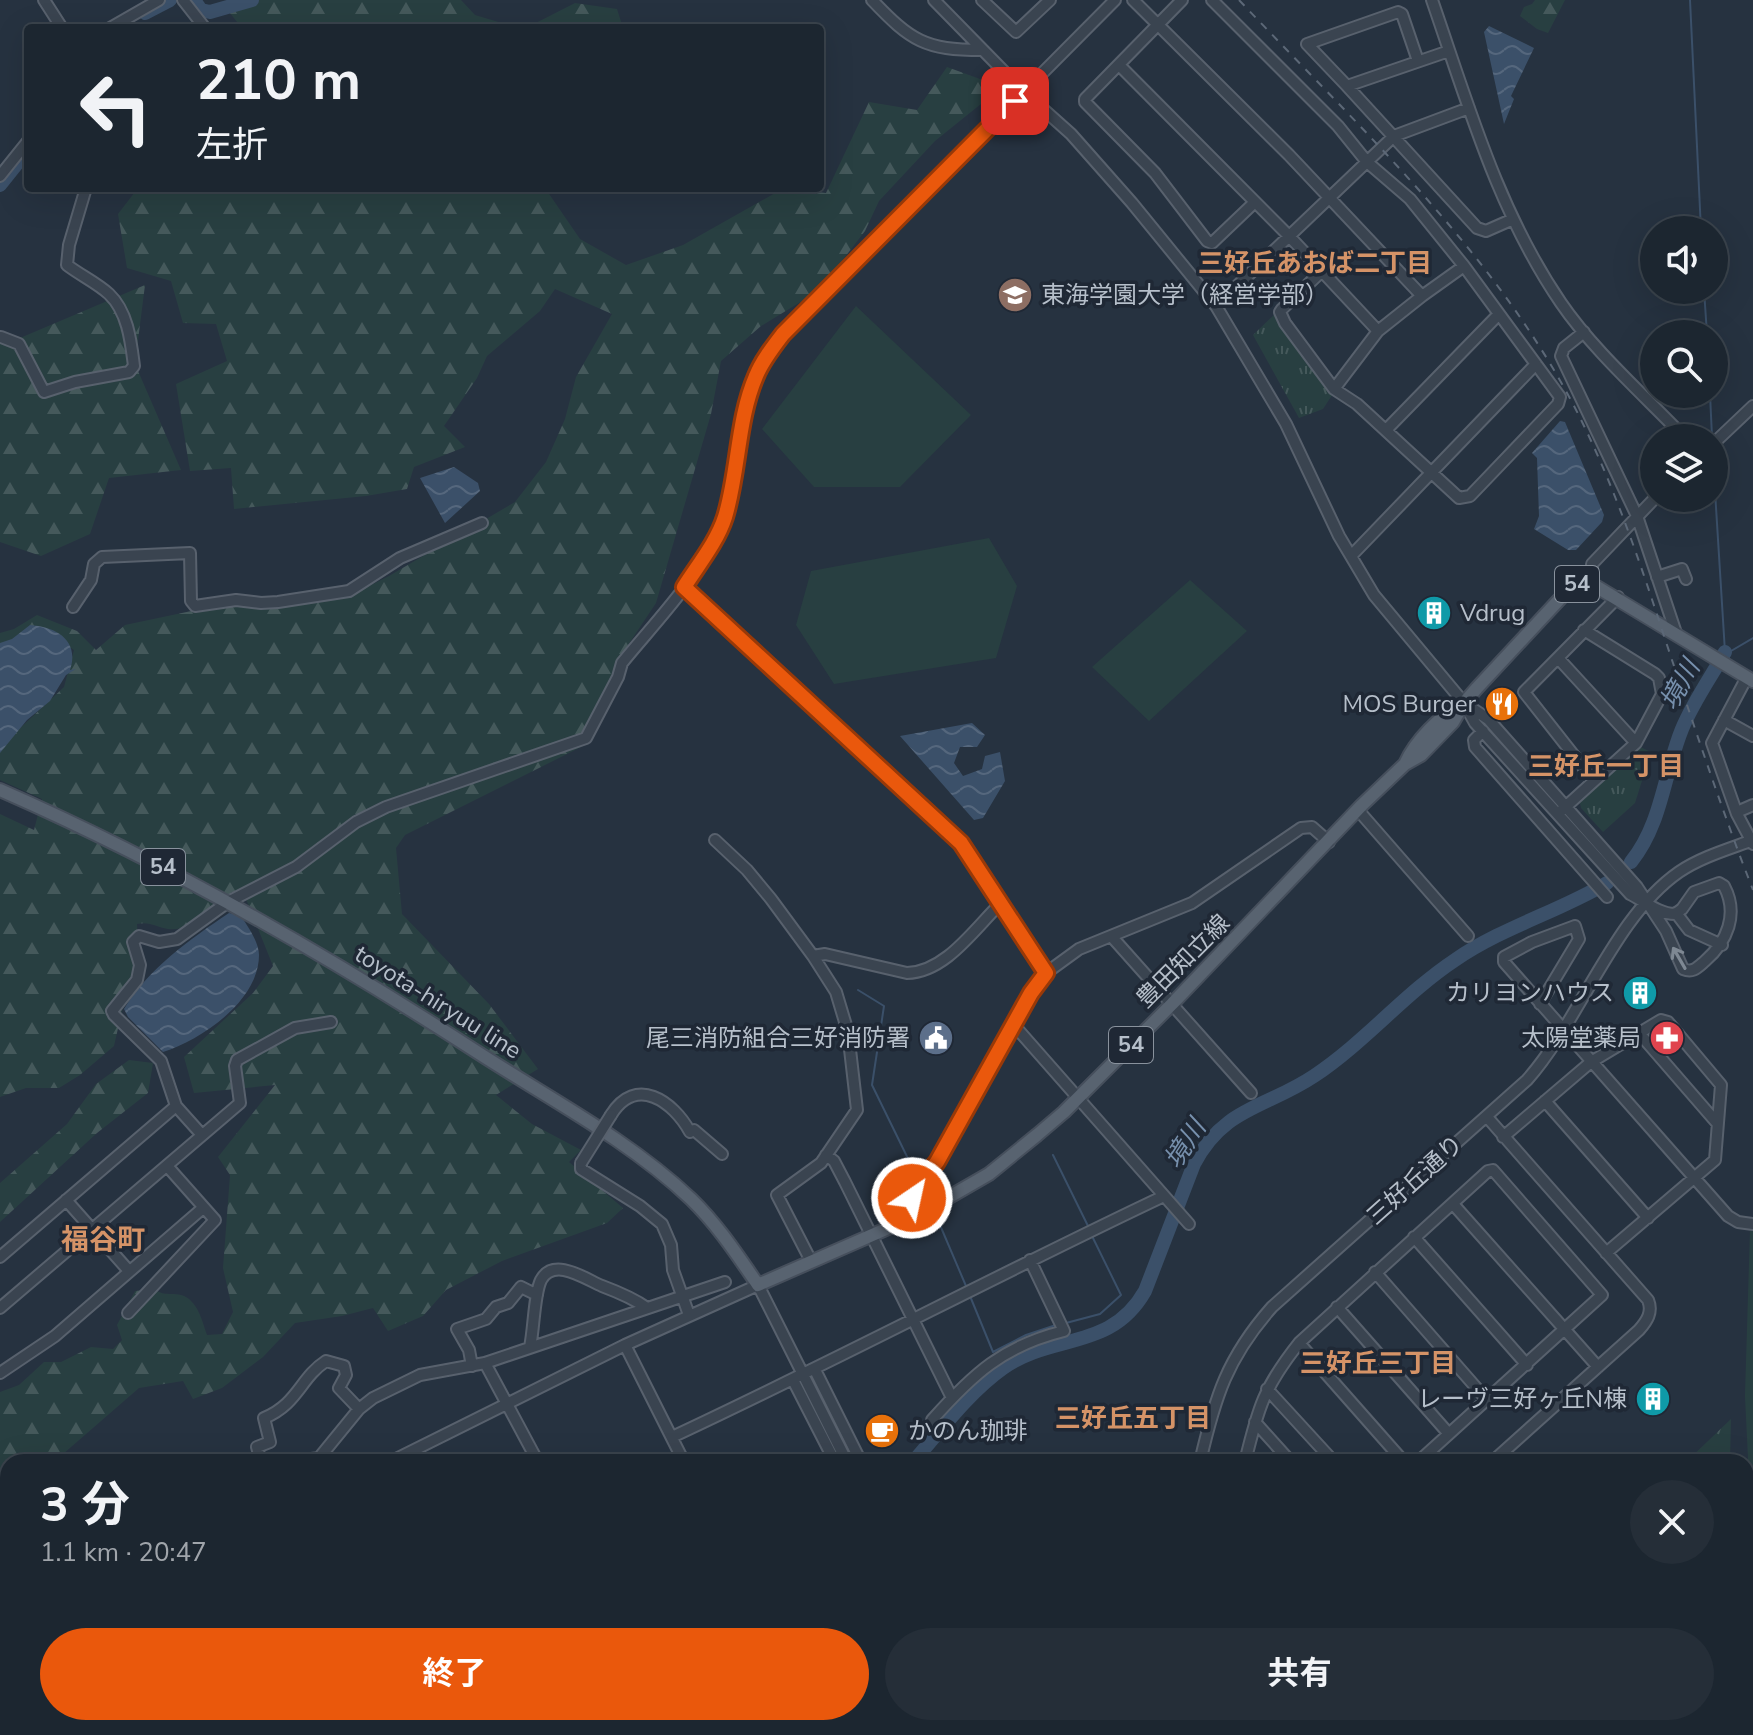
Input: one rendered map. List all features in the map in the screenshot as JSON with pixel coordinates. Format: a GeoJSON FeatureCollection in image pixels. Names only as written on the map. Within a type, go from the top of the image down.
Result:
{"type":"FeatureCollection","features":[{"type":"Feature","properties":{"kind":"main road","name":"54"},"geometry":{"type":"LineString","coordinates":[[1464,703],[1570,588],[1584,582],[1618,597],[1745,676]]}},
{"type":"Feature","properties":{"kind":"main road","name":"豊田知立線"},"geometry":{"type":"LineString","coordinates":[[811,1261],[918,1215],[989,1174],[1037,1135],[1172,1004],[1405,764],[1411,750],[1442,717],[1464,703]]}},
{"type":"Feature","properties":{"kind":"main road","name":"toyota-hiryuu line"},"geometry":{"type":"LineString","coordinates":[[0,790],[97,833],[228,902],[444,1030],[656,1169],[694,1202],[758,1285]]}},
{"type":"Feature","properties":{"kind":"main road","name":"54"},"geometry":{"type":"LineString","coordinates":[[758,1285],[811,1261]]}},
{"type":"Feature","properties":{"kind":"street"},"geometry":{"type":"LineString","coordinates":[[44,0],[59,24]]}},
{"type":"Feature","properties":{"kind":"street"},"geometry":{"type":"LineString","coordinates":[[116,24],[144,4],[159,0]]}},
{"type":"Feature","properties":{"kind":"street"},"geometry":{"type":"LineString","coordinates":[[183,0],[202,24]]}},
{"type":"Feature","properties":{"kind":"street"},"geometry":{"type":"LineString","coordinates":[[872,0],[910,36],[926,44],[960,52],[982,50]]}},
{"type":"Feature","properties":{"kind":"street"},"geometry":{"type":"LineString","coordinates":[[934,0],[1024,92],[1071,134],[1216,306],[1301,452],[1351,556],[1374,595],[1464,703],[1475,723],[1562,810]]}},
{"type":"Feature","properties":{"kind":"street"},"geometry":{"type":"LineString","coordinates":[[982,0],[1016,32],[1050,0]]}},
{"type":"Feature","properties":{"kind":"street"},"geometry":{"type":"LineString","coordinates":[[202,1135],[176,1106],[161,1061],[112,1011],[137,980],[140,965],[133,946],[139,936],[159,942],[177,939],[228,902],[296,867],[368,815],[586,738],[618,677],[622,663],[684,587],[710,548],[725,518],[755,377],[783,334],[1115,0]]}},
{"type":"Feature","properties":{"kind":"street"},"geometry":{"type":"LineString","coordinates":[[1133,0],[1330,197],[1422,296]]}},
{"type":"Feature","properties":{"kind":"street"},"geometry":{"type":"LineString","coordinates":[[1182,0],[1085,102],[1155,173],[1207,241],[1212,243],[1255,202]]}},
{"type":"Feature","properties":{"kind":"street"},"geometry":{"type":"LineString","coordinates":[[1212,0],[1338,126],[1367,162],[1410,199],[1464,266],[1560,397],[1558,404],[1470,496],[1459,498],[1357,404],[1334,389],[1285,323],[1280,312],[1322,271]]}},
{"type":"Feature","properties":{"kind":"street"},"geometry":{"type":"LineString","coordinates":[[1432,0],[1511,220],[1562,305],[1672,424]]}},
{"type":"Feature","properties":{"kind":"street"},"geometry":{"type":"LineString","coordinates":[[1418,61],[1402,14],[1398,12],[1308,41],[1307,46],[1481,230],[1486,231],[1511,220]]}},
{"type":"Feature","properties":{"kind":"street"},"geometry":{"type":"LineString","coordinates":[[1347,86],[1449,51]]}},
{"type":"Feature","properties":{"kind":"street"},"geometry":{"type":"LineString","coordinates":[[1119,65],[1289,236],[1378,331]]}},
{"type":"Feature","properties":{"kind":"street"},"geometry":{"type":"LineString","coordinates":[[1216,306],[1394,136],[1469,108]]}},
{"type":"Feature","properties":{"kind":"street"},"geometry":{"type":"LineString","coordinates":[[0,176],[24,146]]}},
{"type":"Feature","properties":{"kind":"street"},"geometry":{"type":"LineString","coordinates":[[1,337],[19,344],[44,392],[75,382],[129,372],[134,366],[127,324],[121,309],[109,294],[67,265],[69,245],[85,192]]}},
{"type":"Feature","properties":{"kind":"street"},"geometry":{"type":"LineString","coordinates":[[1334,389],[1378,331],[1464,266]]}},
{"type":"Feature","properties":{"kind":"street"},"geometry":{"type":"LineString","coordinates":[[1386,430],[1499,314]]}},
{"type":"Feature","properties":{"kind":"street"},"geometry":{"type":"LineString","coordinates":[[1584,332],[1564,348],[1561,356],[1637,516],[1676,633]]}},
{"type":"Feature","properties":{"kind":"street"},"geometry":{"type":"LineString","coordinates":[[1351,556],[1536,364]]}},
{"type":"Feature","properties":{"kind":"street"},"geometry":{"type":"LineString","coordinates":[[1728,430],[1753,406]]}},
{"type":"Feature","properties":{"kind":"street"},"geometry":{"type":"LineString","coordinates":[[1592,584],[1592,564],[1641,512]]}},
{"type":"Feature","properties":{"kind":"street"},"geometry":{"type":"LineString","coordinates":[[73,607],[91,580],[94,564],[102,557],[190,553],[191,601],[195,606],[236,600],[261,603],[349,591],[400,558],[482,523]]}},
{"type":"Feature","properties":{"kind":"street"},"geometry":{"type":"LineString","coordinates":[[1657,577],[1682,569],[1686,579]]}},
{"type":"Feature","properties":{"kind":"street"},"geometry":{"type":"LineString","coordinates":[[684,587],[952,834],[969,853],[1046,973]]}},
{"type":"Feature","properties":{"kind":"street"},"geometry":{"type":"LineString","coordinates":[[1594,781],[1524,694],[1618,597]]}},
{"type":"Feature","properties":{"kind":"street"},"geometry":{"type":"LineString","coordinates":[[1562,810],[1636,743],[1662,694],[1659,678],[1584,630]]}},
{"type":"Feature","properties":{"kind":"street"},"geometry":{"type":"LineString","coordinates":[[1558,658],[1636,743]]}},
{"type":"Feature","properties":{"kind":"street"},"geometry":{"type":"LineString","coordinates":[[1745,676],[1712,743],[1737,812],[1753,842]]}},
{"type":"Feature","properties":{"kind":"street"},"geometry":{"type":"LineString","coordinates":[[1464,703],[1488,719],[1630,894],[1645,902],[1664,913],[1676,913],[1700,888],[1719,883],[1724,886],[1729,904],[1729,922],[1722,945],[1697,969],[1683,969],[1666,931],[1645,902]]}},
{"type":"Feature","properties":{"kind":"street"},"geometry":{"type":"LineString","coordinates":[[1724,720],[1753,736]]}},
{"type":"Feature","properties":{"kind":"street"},"geometry":{"type":"LineString","coordinates":[[1483,731],[1474,740],[1475,747],[1607,897]]}},
{"type":"Feature","properties":{"kind":"street"},"geometry":{"type":"LineString","coordinates":[[1737,812],[1753,805]]}},
{"type":"Feature","properties":{"kind":"street"},"geometry":{"type":"LineString","coordinates":[[1358,810],[1468,936]]}},
{"type":"Feature","properties":{"kind":"street"},"geometry":{"type":"LineString","coordinates":[[918,1215],[913,1204],[915,1188],[937,1162],[1013,1024],[1046,973],[1069,955],[1192,903],[1301,828],[1312,827],[1329,842]]}},
{"type":"Feature","properties":{"kind":"street"},"geometry":{"type":"LineString","coordinates":[[715,840],[747,870],[813,956],[839,1002],[848,1032],[858,1106],[826,1155],[803,1177],[777,1195],[811,1261]]}},
{"type":"Feature","properties":{"kind":"street","name":"三好丘通り"},"geometry":{"type":"LineString","coordinates":[[1202,1454],[1211,1412],[1221,1386],[1237,1352],[1258,1323],[1287,1292],[1527,1080],[1564,1030],[1645,902],[1679,872],[1699,861],[1753,842]]}},
{"type":"Feature","properties":{"kind":"street"},"geometry":{"type":"LineString","coordinates":[[813,956],[825,954],[907,973],[920,972],[939,964],[1001,903]]}},
{"type":"Feature","properties":{"kind":"street"},"geometry":{"type":"LineString","coordinates":[[1676,913],[1689,930],[1722,945]]}},
{"type":"Feature","properties":{"kind":"street"},"geometry":{"type":"LineString","coordinates":[[1540,1004],[1579,939],[1575,926],[1532,942],[1504,957],[1504,962],[1540,1004],[1564,1030],[1693,1179],[1728,1216],[1738,1222],[1753,1224]]}},
{"type":"Feature","properties":{"kind":"street"},"geometry":{"type":"LineString","coordinates":[[1112,937],[1251,1093]]}},
{"type":"Feature","properties":{"kind":"street"},"geometry":{"type":"LineString","coordinates":[[1503,1137],[1591,1062],[1661,1020],[1668,1022],[1721,1085],[1715,1160],[1606,1253]]}},
{"type":"Feature","properties":{"kind":"street"},"geometry":{"type":"LineString","coordinates":[[2,1304],[168,1167],[240,1103],[235,1066],[237,1060],[295,1028],[331,1022]]}},
{"type":"Feature","properties":{"kind":"street"},"geometry":{"type":"LineString","coordinates":[[1013,1024],[1187,1223]]}},
{"type":"Feature","properties":{"kind":"street"},"geometry":{"type":"LineString","coordinates":[[1639,1033],[1717,1123]]}},
{"type":"Feature","properties":{"kind":"street"},"geometry":{"type":"LineString","coordinates":[[689,1315],[673,1270],[671,1245],[662,1224],[640,1206],[581,1169],[581,1163],[620,1102],[637,1093],[655,1097],[684,1122],[690,1132],[694,1130],[722,1154]]}},
{"type":"Feature","properties":{"kind":"street"},"geometry":{"type":"LineString","coordinates":[[1545,1101],[1648,1218]]}},
{"type":"Feature","properties":{"kind":"street"},"geometry":{"type":"LineString","coordinates":[[0,1257],[176,1106]]}},
{"type":"Feature","properties":{"kind":"street"},"geometry":{"type":"LineString","coordinates":[[1487,1117],[1648,1300],[1650,1306],[1647,1321],[1501,1454]]}},
{"type":"Feature","properties":{"kind":"street"},"geometry":{"type":"LineString","coordinates":[[826,1155],[834,1161],[952,1398]]}},
{"type":"Feature","properties":{"kind":"street"},"geometry":{"type":"LineString","coordinates":[[128,1313],[215,1220],[168,1167]]}},
{"type":"Feature","properties":{"kind":"street"},"geometry":{"type":"LineString","coordinates":[[1247,1454],[1267,1389],[1299,1343],[1488,1171],[1493,1170],[1602,1295],[1427,1454]]}},
{"type":"Feature","properties":{"kind":"street"},"geometry":{"type":"LineString","coordinates":[[672,1437],[815,1370],[1030,1260],[1166,1199]]}},
{"type":"Feature","properties":{"kind":"street"},"geometry":{"type":"LineString","coordinates":[[66,1200],[129,1271]]}},
{"type":"Feature","properties":{"kind":"street"},"geometry":{"type":"LineString","coordinates":[[1453,1204],[1598,1367]]}},
{"type":"Feature","properties":{"kind":"street"},"geometry":{"type":"LineString","coordinates":[[0,1373],[55,1336],[203,1208]]}},
{"type":"Feature","properties":{"kind":"street"},"geometry":{"type":"LineString","coordinates":[[1414,1237],[1527,1365]]}},
{"type":"Feature","properties":{"kind":"street"},"geometry":{"type":"LineString","coordinates":[[932,1420],[981,1368],[1032,1340],[1064,1331],[1030,1260]]}},
{"type":"Feature","properties":{"kind":"street"},"geometry":{"type":"LineString","coordinates":[[530,1347],[537,1295],[542,1278],[548,1273],[564,1270],[619,1292],[647,1308]]}},
{"type":"Feature","properties":{"kind":"street"},"geometry":{"type":"LineString","coordinates":[[1375,1272],[1487,1400]]}},
{"type":"Feature","properties":{"kind":"street"},"geometry":{"type":"LineString","coordinates":[[325,1454],[359,1409],[373,1398],[420,1375],[485,1363],[725,1282]]}},
{"type":"Feature","properties":{"kind":"street"},"geometry":{"type":"LineString","coordinates":[[406,1454],[625,1345],[758,1285],[832,1454]]}},
{"type":"Feature","properties":{"kind":"street"},"geometry":{"type":"LineString","coordinates":[[472,1366],[469,1350],[457,1329],[486,1319],[496,1307],[508,1303],[521,1287],[537,1295]]}},
{"type":"Feature","properties":{"kind":"street"},"geometry":{"type":"LineString","coordinates":[[1337,1307],[1449,1434]]}},
{"type":"Feature","properties":{"kind":"street"},"geometry":{"type":"LineString","coordinates":[[1299,1343],[1397,1454]]}},
{"type":"Feature","properties":{"kind":"street"},"geometry":{"type":"LineString","coordinates":[[625,1345],[680,1454]]}},
{"type":"Feature","properties":{"kind":"street"},"geometry":{"type":"LineString","coordinates":[[259,1454],[257,1447],[270,1442],[264,1418],[298,1395],[313,1369],[326,1361],[344,1366],[346,1375],[339,1388],[359,1409]]}},
{"type":"Feature","properties":{"kind":"street"},"geometry":{"type":"LineString","coordinates":[[485,1363],[533,1454]]}},
{"type":"Feature","properties":{"kind":"street"},"geometry":{"type":"LineString","coordinates":[[815,1370],[857,1454]]}},
{"type":"Feature","properties":{"kind":"street"},"geometry":{"type":"LineString","coordinates":[[798,1377],[842,1454]]}},
{"type":"Feature","properties":{"kind":"street"},"geometry":{"type":"LineString","coordinates":[[1267,1389],[1327,1454]]}},
{"type":"Feature","properties":{"kind":"street"},"geometry":{"type":"LineString","coordinates":[[1255,1422],[1284,1454]]}},
{"type":"Feature","properties":{"kind":"green space"},"geometry":{"type":"Polygon","coordinates":[[[253,0],[461,0],[475,15],[505,24],[239,24],[225,7],[253,0]]]}},
{"type":"Feature","properties":{"kind":"green space"},"geometry":{"type":"Polygon","coordinates":[[[1535,0],[1565,0],[1548,33],[1520,16],[1524,7],[1535,0]]]}},
{"type":"Feature","properties":{"kind":"green space"},"geometry":{"type":"Polygon","coordinates":[[[575,3],[617,9],[622,24],[534,24],[575,3]]]}},
{"type":"Feature","properties":{"kind":"green space"},"geometry":{"type":"Polygon","coordinates":[[[947,67],[1002,87],[935,141],[879,201],[865,231],[835,270],[807,298],[761,326],[721,361],[711,414],[656,603],[620,657],[591,742],[405,835],[396,848],[402,914],[489,1004],[538,1069],[496,1095],[532,1124],[581,1150],[569,1162],[623,1208],[607,1223],[502,1261],[446,1290],[423,1316],[388,1331],[373,1308],[295,1323],[263,1357],[222,1388],[193,1399],[183,1381],[139,1388],[63,1454],[0,1454],[0,1392],[19,1385],[44,1362],[61,1362],[91,1347],[113,1349],[122,1340],[117,1325],[135,1291],[155,1289],[187,1298],[198,1312],[207,1335],[222,1334],[233,1312],[223,1268],[230,1175],[218,1157],[275,1085],[194,1093],[184,1057],[253,993],[273,966],[246,899],[232,892],[186,926],[168,929],[137,924],[139,962],[129,980],[114,1046],[80,1075],[59,1088],[26,1088],[0,1097],[0,814],[34,830],[42,799],[0,780],[0,747],[64,687],[74,650],[53,636],[0,645],[0,633],[14,629],[37,615],[77,631],[96,650],[125,625],[234,602],[260,608],[343,599],[389,576],[515,502],[546,462],[565,419],[576,377],[612,314],[555,289],[540,311],[487,356],[477,378],[444,426],[465,447],[414,467],[407,489],[234,509],[231,468],[190,471],[176,384],[227,361],[216,324],[183,323],[171,281],[127,268],[118,214],[135,192],[548,192],[580,239],[626,265],[683,245],[777,192],[826,193],[869,102],[917,110],[947,67]]]}},
{"type":"Feature","properties":{"kind":"green space"},"geometry":{"type":"Polygon","coordinates":[[[145,285],[135,364],[181,470],[109,478],[90,534],[41,556],[0,542],[0,336],[20,338],[145,285]]]}},
{"type":"Feature","properties":{"kind":"green space"},"geometry":{"type":"Polygon","coordinates":[[[856,306],[971,415],[900,487],[814,487],[762,429],[856,306]]]}},
{"type":"Feature","properties":{"kind":"green space"},"geometry":{"type":"Polygon","coordinates":[[[1278,311],[1336,389],[1323,409],[1299,418],[1253,335],[1278,311]]]}},
{"type":"Feature","properties":{"kind":"green space"},"geometry":{"type":"Polygon","coordinates":[[[989,538],[1017,586],[996,658],[834,684],[796,625],[811,571],[989,538]]]}},
{"type":"Feature","properties":{"kind":"green space"},"geometry":{"type":"Polygon","coordinates":[[[1190,580],[1247,631],[1149,721],[1092,667],[1190,580]]]}},
{"type":"Feature","properties":{"kind":"green space"},"geometry":{"type":"Polygon","coordinates":[[[1638,746],[1651,752],[1635,803],[1603,832],[1581,808],[1579,799],[1638,746]]]}},
{"type":"Feature","properties":{"kind":"green space"},"geometry":{"type":"Polygon","coordinates":[[[129,1060],[153,1063],[148,1093],[97,1133],[0,1222],[0,1183],[67,1124],[96,1084],[129,1060]]]}},
{"type":"Feature","properties":{"kind":"green space"},"geometry":{"type":"Polygon","coordinates":[[[1750,1231],[1753,1231],[1753,1454],[1748,1454],[1745,1396],[1750,1231]]]}},
{"type":"Feature","properties":{"kind":"green space"},"geometry":{"type":"Polygon","coordinates":[[[1731,1419],[1730,1454],[1694,1454],[1731,1419]]]}},
{"type":"Feature","properties":{"kind":"water"},"geometry":{"type":"Polygon","coordinates":[[[1489,26],[1534,48],[1511,96],[1514,99],[1504,124],[1484,32],[1489,26]]]}},
{"type":"Feature","properties":{"kind":"water"},"geometry":{"type":"Polygon","coordinates":[[[1560,421],[1565,422],[1604,515],[1602,522],[1576,550],[1568,550],[1534,529],[1539,516],[1537,458],[1532,453],[1560,421]]]}},
{"type":"Feature","properties":{"kind":"water"},"geometry":{"type":"Polygon","coordinates":[[[454,467],[478,483],[480,491],[445,523],[420,478],[454,467]]]}},
{"type":"Feature","properties":{"kind":"water"},"geometry":{"type":"Polygon","coordinates":[[[30,625],[49,629],[64,637],[72,651],[70,670],[76,669],[66,675],[50,701],[27,720],[0,753],[0,643],[12,639],[30,625]]]}},
{"type":"Feature","properties":{"kind":"water"},"geometry":{"type":"Polygon","coordinates":[[[972,723],[985,735],[977,747],[960,747],[954,763],[963,776],[982,769],[985,756],[1000,752],[1005,781],[983,818],[974,820],[900,736],[972,723]]]}},
{"type":"Feature","properties":{"kind":"water"},"geometry":{"type":"Polygon","coordinates":[[[229,913],[241,916],[257,945],[256,972],[249,988],[239,1003],[210,1028],[163,1052],[128,1017],[124,1009],[158,968],[185,944],[229,913]]]}},
{"type":"Feature","properties":{"kind":"waterway"},"geometry":{"type":"LineString","coordinates":[[145,13],[170,0]]}},
{"type":"Feature","properties":{"kind":"waterway"},"geometry":{"type":"LineString","coordinates":[[194,0],[201,10],[210,12],[252,0]]}},
{"type":"Feature","properties":{"kind":"waterway","name":"境川"},"geometry":{"type":"LineString","coordinates":[[1690,0],[1700,216]]}},
{"type":"Feature","properties":{"kind":"waterway"},"geometry":{"type":"LineString","coordinates":[[0,185],[24,155]]}},
{"type":"Feature","properties":{"kind":"waterway","name":"境川"},"geometry":{"type":"LineString","coordinates":[[1705,304],[1706,320]]}},
{"type":"Feature","properties":{"kind":"waterway","name":"境川"},"geometry":{"type":"LineString","coordinates":[[1711,408],[1711,424]]}},
{"type":"Feature","properties":{"kind":"waterway","name":"境川"},"geometry":{"type":"LineString","coordinates":[[1716,512],[1725,652],[1753,638]]}},
{"type":"Feature","properties":{"kind":"waterway","name":"境川"},"geometry":{"type":"LineString","coordinates":[[1631,862],[1650,831],[1686,719],[1725,652]]}},
{"type":"Feature","properties":{"kind":"waterway","name":"境川"},"geometry":{"type":"LineString","coordinates":[[920,1454],[967,1400],[1003,1368],[1022,1357],[1098,1333],[1131,1310],[1145,1291],[1194,1164],[1206,1145],[1232,1120],[1296,1087],[1333,1063],[1436,973],[1473,948],[1607,883]]}},
{"type":"Feature","properties":{"kind":"waterway"},"geometry":{"type":"LineString","coordinates":[[858,990],[884,1006],[872,1085],[917,1177]]}},
{"type":"Feature","properties":{"kind":"waterway"},"geometry":{"type":"LineString","coordinates":[[1053,1155],[1088,1226]]}},
{"type":"Feature","properties":{"kind":"waterway"},"geometry":{"type":"LineString","coordinates":[[921,1186],[929,1202]]}},
{"type":"Feature","properties":{"kind":"waterway"},"geometry":{"type":"LineString","coordinates":[[934,1211],[966,1286]]}},
{"type":"Feature","properties":{"kind":"waterway"},"geometry":{"type":"LineString","coordinates":[[1066,1323],[1100,1314],[1121,1295],[1092,1236]]}},
{"type":"Feature","properties":{"kind":"waterway"},"geometry":{"type":"LineString","coordinates":[[970,1296],[993,1352],[1026,1335],[1056,1325]]}},
{"type":"Feature","properties":{"kind":"railway"},"geometry":{"type":"LineString","coordinates":[[1239,0],[1375,142],[1463,241],[1540,347],[1573,404],[1624,520],[1753,890]]}},
{"type":"Feature","properties":{"kind":"place","name":"東海学園大学（経営学部）"},"geometry":{"type":"Point","coordinates":[1015,295]}},
{"type":"Feature","properties":{"kind":"place","name":"Vdrug"},"geometry":{"type":"Point","coordinates":[1434,613]}},
{"type":"Feature","properties":{"kind":"place","name":"MOS Burger"},"geometry":{"type":"Point","coordinates":[1502,704]}},
{"type":"Feature","properties":{"kind":"place","name":"カリヨンハウス"},"geometry":{"type":"Point","coordinates":[1640,993]}},
{"type":"Feature","properties":{"kind":"place","name":"尾三消防組合三好消防署"},"geometry":{"type":"Point","coordinates":[936,1038]}},
{"type":"Feature","properties":{"kind":"place","name":"太陽堂薬局"},"geometry":{"type":"Point","coordinates":[1667,1038]}},
{"type":"Feature","properties":{"kind":"place","name":"レーヴ三好ヶ丘N棟"},"geometry":{"type":"Point","coordinates":[1653,1399]}},
{"type":"Feature","properties":{"kind":"place","name":"かのん珈琲"},"geometry":{"type":"Point","coordinates":[882,1431]}},
{"type":"Feature","properties":{"kind":"district","name":"三好丘あおば二丁目"},"geometry":{"type":"Point","coordinates":[1315,263]}},
{"type":"Feature","properties":{"kind":"district","name":"三好丘一丁目"},"geometry":{"type":"Point","coordinates":[1606,766]}},
{"type":"Feature","properties":{"kind":"district","name":"福谷町"},"geometry":{"type":"Point","coordinates":[103,1240]}},
{"type":"Feature","properties":{"kind":"district","name":"三好丘三丁目"},"geometry":{"type":"Point","coordinates":[1378,1363]}},
{"type":"Feature","properties":{"kind":"district","name":"三好丘五丁目"},"geometry":{"type":"Point","coordinates":[1133,1418]}},
{"type":"Feature","properties":{"kind":"route"},"geometry":{"type":"LineString","coordinates":[[912,1198],[915,1188],[937,1162],[1031,993],[1046,973],[961,843],[684,587],[710,548],[725,518],[745,416],[755,377],[766,358],[783,334],[1015,101]]}}]}
